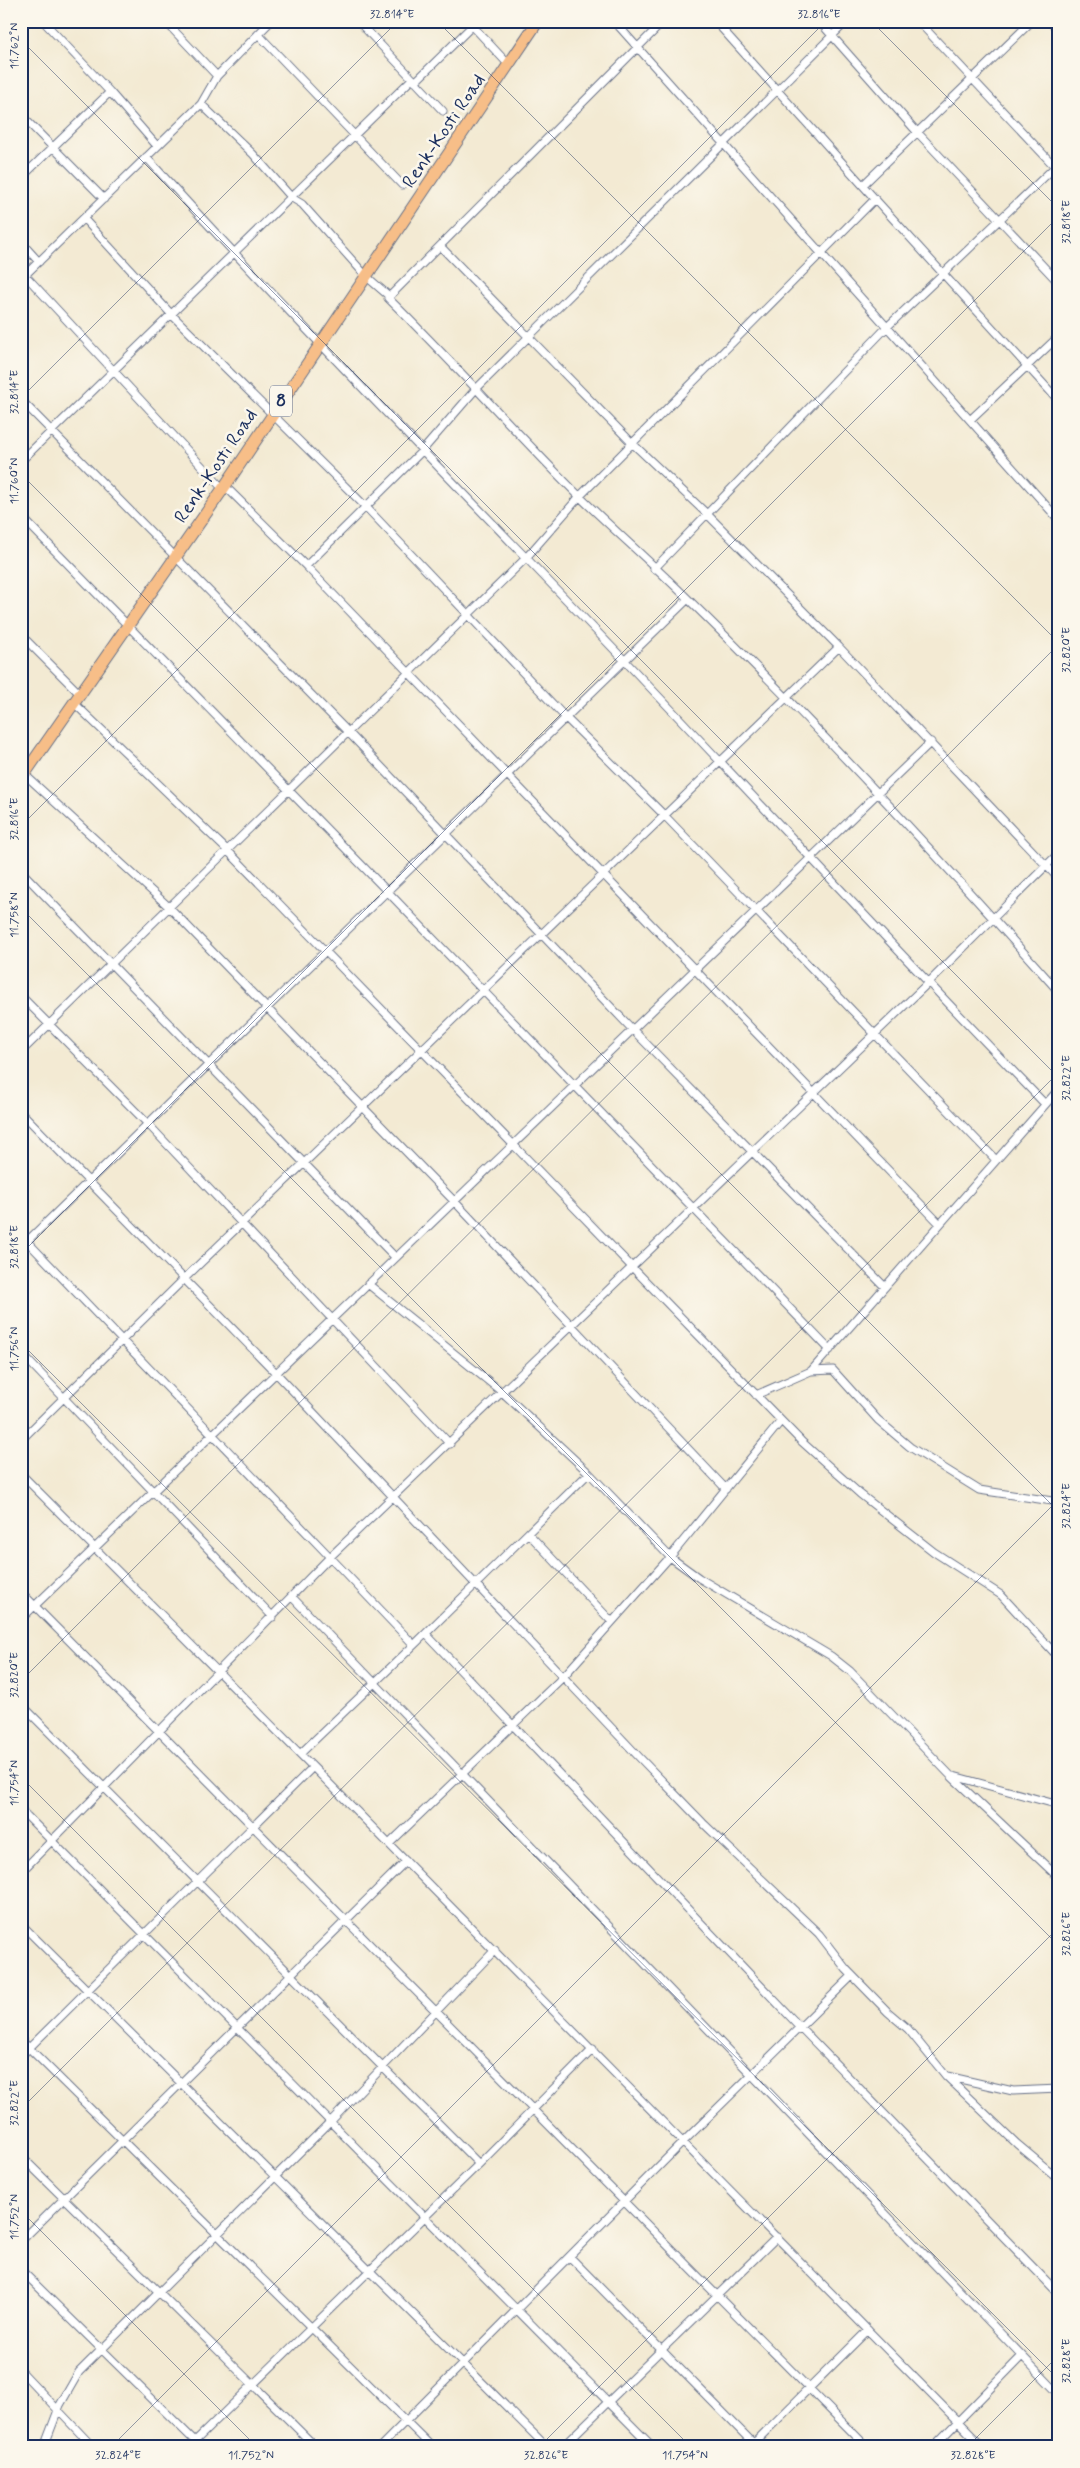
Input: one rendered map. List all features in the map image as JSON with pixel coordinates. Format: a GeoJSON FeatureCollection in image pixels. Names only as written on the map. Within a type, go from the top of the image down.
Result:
{"type":"FeatureCollection","features":[{"type":"Feature","properties":{"kind":"main road","name":"Renk-Kosti Road"},"geometry":{"type":"LineString","coordinates":[[22,775],[224,487],[538,21]]}},
{"type":"Feature","properties":{"kind":"street"},"geometry":{"type":"LineString","coordinates":[[43,21],[110,92],[157,146]]}},
{"type":"Feature","properties":{"kind":"street"},"geometry":{"type":"LineString","coordinates":[[165,21],[217,76]]}},
{"type":"Feature","properties":{"kind":"street"},"geometry":{"type":"LineString","coordinates":[[271,21],[217,76],[201,104],[23,277],[224,487],[306,566],[409,672],[940,1224]]}},
{"type":"Feature","properties":{"kind":"street"},"geometry":{"type":"LineString","coordinates":[[358,21],[443,111]]}},
{"type":"Feature","properties":{"kind":"street"},"geometry":{"type":"LineString","coordinates":[[614,21],[1059,520]]}},
{"type":"Feature","properties":{"kind":"street"},"geometry":{"type":"LineString","coordinates":[[388,298],[664,21]]}},
{"type":"Feature","properties":{"kind":"street"},"geometry":{"type":"LineString","coordinates":[[715,21],[864,185],[874,199],[1059,401]]}},
{"type":"Feature","properties":{"kind":"street"},"geometry":{"type":"LineString","coordinates":[[819,21],[918,132],[1059,283]]}},
{"type":"Feature","properties":{"kind":"street"},"geometry":{"type":"LineString","coordinates":[[306,566],[423,450],[475,390],[847,21]]}},
{"type":"Feature","properties":{"kind":"street"},"geometry":{"type":"LineString","coordinates":[[654,569],[887,327],[942,273],[1057,167],[972,80],[918,21]]}},
{"type":"Feature","properties":{"kind":"street"},"geometry":{"type":"LineString","coordinates":[[864,185],[1032,21]]}},
{"type":"Feature","properties":{"kind":"street"},"geometry":{"type":"LineString","coordinates":[[1050,21],[1059,31]]}},
{"type":"Feature","properties":{"kind":"street"},"geometry":{"type":"LineString","coordinates":[[21,461],[470,24],[509,65]]}},
{"type":"Feature","properties":{"kind":"street"},"geometry":{"type":"LineString","coordinates":[[258,34],[354,137],[402,185]]}},
{"type":"Feature","properties":{"kind":"street"},"geometry":{"type":"LineString","coordinates":[[21,178],[110,92]]}},
{"type":"Feature","properties":{"kind":"street"},"geometry":{"type":"LineString","coordinates":[[201,104],[253,154],[292,198],[302,204],[367,277],[389,296],[388,298],[453,363],[475,390],[654,569],[688,599],[878,792],[1059,992]]}},
{"type":"Feature","properties":{"kind":"street"},"geometry":{"type":"LineString","coordinates":[[21,115],[104,200]]}},
{"type":"Feature","properties":{"kind":"street"},"geometry":{"type":"LineString","coordinates":[[146,157],[234,254],[423,450],[524,559],[624,661],[928,984],[1045,1104]]}},
{"type":"Feature","properties":{"kind":"street"},"geometry":{"type":"LineString","coordinates":[[21,1052],[524,559],[580,496],[874,199]]}},
{"type":"Feature","properties":{"kind":"street"},"geometry":{"type":"LineString","coordinates":[[84,219],[172,314],[366,507],[566,718],[756,909],[996,1160]]}},
{"type":"Feature","properties":{"kind":"street"},"geometry":{"type":"LineString","coordinates":[[21,242],[39,262]]}},
{"type":"Feature","properties":{"kind":"street"},"geometry":{"type":"LineString","coordinates":[[440,246],[632,443],[707,514],[839,647],[1059,879]]}},
{"type":"Feature","properties":{"kind":"street"},"geometry":{"type":"LineString","coordinates":[[970,420],[1059,336]]}},
{"type":"Feature","properties":{"kind":"street"},"geometry":{"type":"LineString","coordinates":[[21,400],[348,732],[632,1029],[884,1287]]}},
{"type":"Feature","properties":{"kind":"street"},"geometry":{"type":"LineString","coordinates":[[1053,514],[1059,508]]}},
{"type":"Feature","properties":{"kind":"street"},"geometry":{"type":"LineString","coordinates":[[21,516],[289,789],[482,992],[830,1350]]}},
{"type":"Feature","properties":{"kind":"street"},"geometry":{"type":"LineString","coordinates":[[414,1646],[122,1340],[23,1241],[89,1180],[688,599]]}},
{"type":"Feature","properties":{"kind":"street"},"geometry":{"type":"LineString","coordinates":[[21,635],[77,698],[326,951],[781,1421],[860,1494],[934,1552],[1001,1595],[1059,1658]]}},
{"type":"Feature","properties":{"kind":"street"},"geometry":{"type":"LineString","coordinates":[[21,1440],[185,1278],[839,647]]}},
{"type":"Feature","properties":{"kind":"street"},"geometry":{"type":"LineString","coordinates":[[21,1618],[211,1433],[276,1373],[931,742]]}},
{"type":"Feature","properties":{"kind":"street"},"geometry":{"type":"LineString","coordinates":[[22,775],[169,907],[454,1201],[726,1488]]}},
{"type":"Feature","properties":{"kind":"street"},"geometry":{"type":"LineString","coordinates":[[21,1872],[219,1673],[330,1557],[928,984],[1059,853]]}},
{"type":"Feature","properties":{"kind":"street"},"geometry":{"type":"LineString","coordinates":[[21,871],[395,1257]]}},
{"type":"Feature","properties":{"kind":"street"},"geometry":{"type":"LineString","coordinates":[[21,996],[148,1123],[450,1444]]}},
{"type":"Feature","properties":{"kind":"street"},"geometry":{"type":"LineString","coordinates":[[811,1371],[1059,1089]]}},
{"type":"Feature","properties":{"kind":"street"},"geometry":{"type":"LineString","coordinates":[[21,1112],[185,1278],[392,1498],[703,1823],[819,1934],[852,1976],[908,2029],[946,2076],[1017,2144],[1059,2178]]}},
{"type":"Feature","properties":{"kind":"street"},"geometry":{"type":"LineString","coordinates":[[368,1284],[502,1392],[589,1473],[670,1558],[699,1578],[837,1661],[850,1671],[950,1775],[1059,1878]]}},
{"type":"Feature","properties":{"kind":"street"},"geometry":{"type":"LineString","coordinates":[[21,1353],[273,1617]]}},
{"type":"Feature","properties":{"kind":"street"},"geometry":{"type":"LineString","coordinates":[[756,1395],[811,1371],[833,1370],[878,1420],[910,1447],[979,1490],[1059,1502]]}},
{"type":"Feature","properties":{"kind":"street"},"geometry":{"type":"LineString","coordinates":[[389,1844],[563,1677],[670,1558],[781,1421]]}},
{"type":"Feature","properties":{"kind":"street"},"geometry":{"type":"LineString","coordinates":[[300,1754],[414,1646],[589,1473]]}},
{"type":"Feature","properties":{"kind":"street"},"geometry":{"type":"LineString","coordinates":[[21,1474],[684,2141],[983,2447]]}},
{"type":"Feature","properties":{"kind":"street"},"geometry":{"type":"LineString","coordinates":[[528,1533],[612,1622]]}},
{"type":"Feature","properties":{"kind":"street"},"geometry":{"type":"LineString","coordinates":[[21,1592],[868,2447]]}},
{"type":"Feature","properties":{"kind":"street"},"geometry":{"type":"LineString","coordinates":[[292,1597],[1059,2394]]}},
{"type":"Feature","properties":{"kind":"street"},"geometry":{"type":"LineString","coordinates":[[426,1634],[800,2027],[1059,2294]]}},
{"type":"Feature","properties":{"kind":"street"},"geometry":{"type":"LineString","coordinates":[[21,1704],[292,1974],[478,2164]]}},
{"type":"Feature","properties":{"kind":"street"},"geometry":{"type":"LineString","coordinates":[[21,1718],[28,1711]]}},
{"type":"Feature","properties":{"kind":"street"},"geometry":{"type":"LineString","coordinates":[[21,2056],[313,1767]]}},
{"type":"Feature","properties":{"kind":"street"},"geometry":{"type":"LineString","coordinates":[[950,1775],[1059,1806]]}},
{"type":"Feature","properties":{"kind":"street"},"geometry":{"type":"LineString","coordinates":[[21,1810],[145,1932],[653,2447]]}},
{"type":"Feature","properties":{"kind":"street"},"geometry":{"type":"LineString","coordinates":[[21,2241],[406,1861]]}},
{"type":"Feature","properties":{"kind":"street"},"geometry":{"type":"LineString","coordinates":[[21,1924],[465,2363],[547,2447]]}},
{"type":"Feature","properties":{"kind":"street"},"geometry":{"type":"LineString","coordinates":[[44,2447],[58,2410],[79,2372],[331,2121],[495,1950]]}},
{"type":"Feature","properties":{"kind":"street"},"geometry":{"type":"LineString","coordinates":[[380,2447],[684,2141],[852,1976]]}},
{"type":"Feature","properties":{"kind":"street"},"geometry":{"type":"LineString","coordinates":[[21,2040],[432,2447]]}},
{"type":"Feature","properties":{"kind":"street"},"geometry":{"type":"LineString","coordinates":[[21,2270],[102,2349],[195,2445],[253,2384],[593,2049]]}},
{"type":"Feature","properties":{"kind":"street"},"geometry":{"type":"LineString","coordinates":[[946,2076],[1013,2091],[1059,2089]]}},
{"type":"Feature","properties":{"kind":"street"},"geometry":{"type":"LineString","coordinates":[[21,2156],[316,2447]]}},
{"type":"Feature","properties":{"kind":"street"},"geometry":{"type":"LineString","coordinates":[[562,2447],[777,2237]]}},
{"type":"Feature","properties":{"kind":"street"},"geometry":{"type":"LineString","coordinates":[[570,2257],[753,2446],[868,2330]]}},
{"type":"Feature","properties":{"kind":"street"},"geometry":{"type":"LineString","coordinates":[[933,2447],[1022,2356]]}},
{"type":"Feature","properties":{"kind":"street"},"geometry":{"type":"LineString","coordinates":[[21,2371],[93,2447]]}}]}
